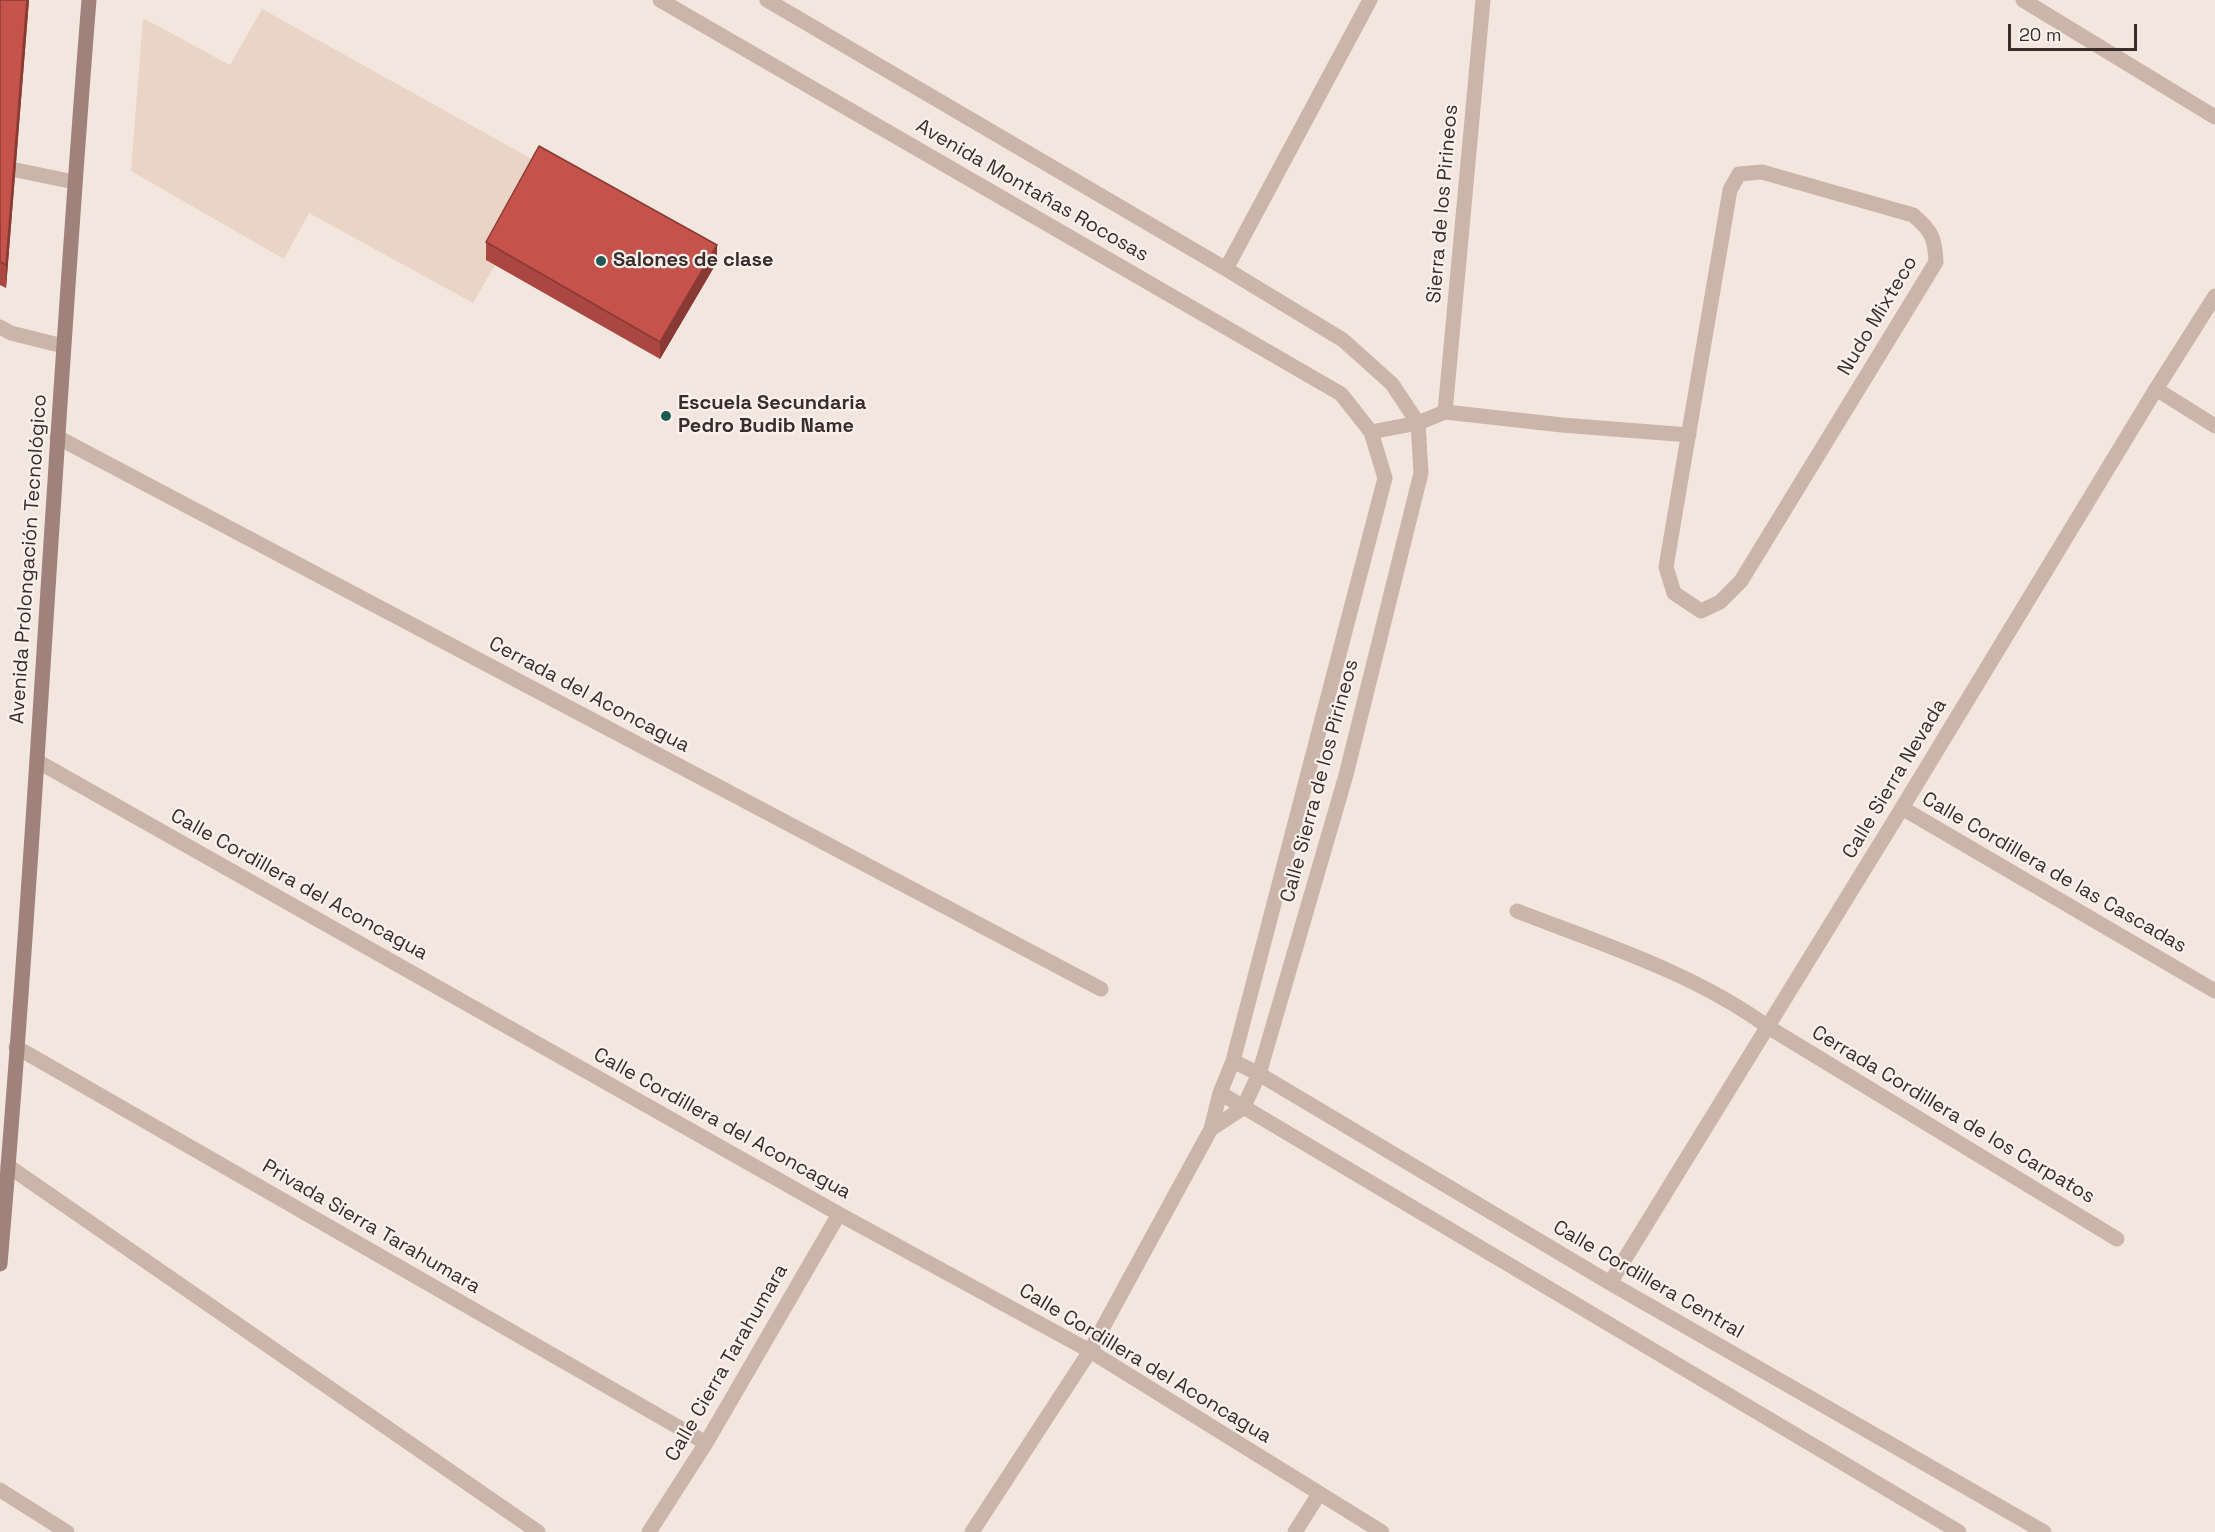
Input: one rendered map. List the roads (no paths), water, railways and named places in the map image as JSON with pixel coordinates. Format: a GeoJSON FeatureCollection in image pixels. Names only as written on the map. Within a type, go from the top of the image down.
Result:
{"type":"FeatureCollection","features":[{"type":"Feature","properties":{"kind":"street","name":"Avenida Prolongación Tecnológico"},"geometry":{"type":"LineString","coordinates":[[0,1264],[37,761],[74,182],[89,0]]}},
{"type":"Feature","properties":{"kind":"street","name":"Avenida Montañas Rocosas"},"geometry":{"type":"LineString","coordinates":[[660,0],[1341,394],[1371,432]]}},
{"type":"Feature","properties":{"kind":"street","name":"Avenida Montañas Rocosas"},"geometry":{"type":"LineString","coordinates":[[767,0],[1343,340],[1392,384],[1418,423]]}},
{"type":"Feature","properties":{"kind":"street","name":"Sierra de los Pirineos"},"geometry":{"type":"LineString","coordinates":[[1445,412],[1483,0]]}},
{"type":"Feature","properties":{"kind":"street"},"geometry":{"type":"LineString","coordinates":[[2023,0],[2215,117]]}},
{"type":"Feature","properties":{"kind":"street"},"geometry":{"type":"LineString","coordinates":[[1226,269],[1364,2]]}},
{"type":"Feature","properties":{"kind":"street"},"geometry":{"type":"LineString","coordinates":[[0,165],[16,171],[74,182]]}},
{"type":"Feature","properties":{"kind":"street","name":"Nudo Mixteco"},"geometry":{"type":"LineString","coordinates":[[1762,172],[1913,215],[1926,226],[1935,241],[1936,262],[1741,581],[1720,602],[1701,610],[1674,593],[1666,567],[1689,435],[1731,190],[1739,174],[1762,172]]}},
{"type":"Feature","properties":{"kind":"street","name":"Calle Sierra Nevada"},"geometry":{"type":"LineString","coordinates":[[1610,1283],[2215,296]]}},
{"type":"Feature","properties":{"kind":"street"},"geometry":{"type":"LineString","coordinates":[[0,327],[11,333],[63,346]]}},
{"type":"Feature","properties":{"kind":"street"},"geometry":{"type":"LineString","coordinates":[[2156,389],[2215,426]]}},
{"type":"Feature","properties":{"kind":"street"},"geometry":{"type":"LineString","coordinates":[[1371,432],[1418,423],[1445,412],[1562,425],[1689,435]]}},
{"type":"Feature","properties":{"kind":"street","name":"Calle Sierra de los Pirineos"},"geometry":{"type":"LineString","coordinates":[[1211,1129],[1244,1108],[1259,1074],[1346,775],[1421,473],[1418,423]]}},
{"type":"Feature","properties":{"kind":"street","name":"Calle Sierra de los Pirineos"},"geometry":{"type":"LineString","coordinates":[[972,1532],[1090,1352],[1211,1129],[1220,1093],[1233,1061],[1385,478],[1371,432]]}},
{"type":"Feature","properties":{"kind":"street","name":"Cerrada del Aconcagua"},"geometry":{"type":"LineString","coordinates":[[57,437],[1101,989]]}},
{"type":"Feature","properties":{"kind":"street","name":"Calle Cordillera del Aconcagua"},"geometry":{"type":"LineString","coordinates":[[37,761],[839,1214],[1090,1352],[1382,1532]]}},
{"type":"Feature","properties":{"kind":"street","name":"Calle Cordillera de las Cascadas"},"geometry":{"type":"LineString","coordinates":[[1902,808],[2215,992]]}},
{"type":"Feature","properties":{"kind":"street","name":"Cerrada Cordillera de los Carpatos"},"geometry":{"type":"LineString","coordinates":[[1517,911],[1662,967],[1748,1013],[1768,1028],[2117,1239]]}},
{"type":"Feature","properties":{"kind":"street","name":"Privada Sierra Tarahumara"},"geometry":{"type":"LineString","coordinates":[[16,1047],[706,1443]]}},
{"type":"Feature","properties":{"kind":"street","name":"Calle Cordillera Central"},"geometry":{"type":"LineString","coordinates":[[1233,1061],[1259,1074],[1610,1283],[2044,1532]]}},
{"type":"Feature","properties":{"kind":"street"},"geometry":{"type":"LineString","coordinates":[[1220,1093],[1959,1532]]}},
{"type":"Feature","properties":{"kind":"street"},"geometry":{"type":"LineString","coordinates":[[8,1166],[538,1532]]}},
{"type":"Feature","properties":{"kind":"street","name":"Calle Cierra Tarahumara"},"geometry":{"type":"LineString","coordinates":[[650,1532],[706,1443],[839,1214]]}},
{"type":"Feature","properties":{"kind":"street"},"geometry":{"type":"LineString","coordinates":[[0,1490],[67,1532]]}},
{"type":"Feature","properties":{"kind":"street"},"geometry":{"type":"LineString","coordinates":[[1295,1532],[1319,1494]]}},
{"type":"Feature","properties":{"kind":"place","name":"Salones de clase"},"geometry":{"type":"Point","coordinates":[601,261]}},
{"type":"Feature","properties":{"kind":"place","name":"Escuela Secundaria Pedro Budib Name"},"geometry":{"type":"Point","coordinates":[666,416]}}]}
